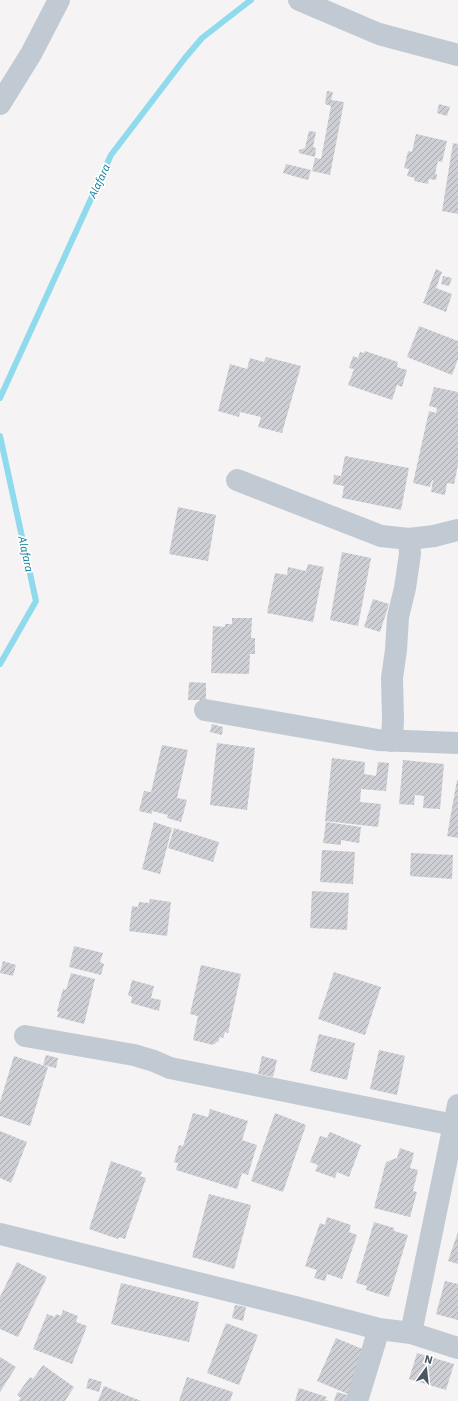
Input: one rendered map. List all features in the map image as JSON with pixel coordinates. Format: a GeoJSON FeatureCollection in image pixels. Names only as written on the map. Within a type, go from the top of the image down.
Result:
{"type":"FeatureCollection","features":[{"type":"Feature","properties":{"kind":"street"},"geometry":{"type":"LineString","coordinates":[[0,104],[31,54],[59,0]]}},
{"type":"Feature","properties":{"kind":"street"},"geometry":{"type":"LineString","coordinates":[[299,0],[379,34],[458,55]]}},
{"type":"Feature","properties":{"kind":"street"},"geometry":{"type":"LineString","coordinates":[[237,480],[381,536],[409,539],[434,536],[458,530]]}},
{"type":"Feature","properties":{"kind":"street"},"geometry":{"type":"LineString","coordinates":[[392,741],[392,678],[396,650],[398,617],[406,588],[410,554],[409,539]]}},
{"type":"Feature","properties":{"kind":"street"},"geometry":{"type":"LineString","coordinates":[[204,710],[378,740],[458,744]]}},
{"type":"Feature","properties":{"kind":"street"},"geometry":{"type":"LineString","coordinates":[[25,1036],[134,1055],[154,1060],[170,1068],[456,1115],[411,1333]]}},
{"type":"Feature","properties":{"kind":"street"},"geometry":{"type":"LineString","coordinates":[[0,1234],[379,1329],[411,1333],[458,1348]]}},
{"type":"Feature","properties":{"kind":"street"},"geometry":{"type":"LineString","coordinates":[[357,1401],[379,1329]]}},
{"type":"Feature","properties":{"kind":"building"},"geometry":{"type":"Polygon","coordinates":[[[327,91],[333,92],[331,100],[344,102],[330,175],[312,171],[315,158],[321,159],[331,106],[325,104],[327,91]]]}},
{"type":"Feature","properties":{"kind":"building"},"geometry":{"type":"Polygon","coordinates":[[[439,104],[450,107],[447,116],[437,113],[439,104]]]}},
{"type":"Feature","properties":{"kind":"building"},"geometry":{"type":"Polygon","coordinates":[[[309,131],[316,132],[313,147],[316,148],[315,157],[299,153],[299,150],[305,148],[309,131]]]}},
{"type":"Feature","properties":{"kind":"building"},"geometry":{"type":"Polygon","coordinates":[[[416,134],[447,141],[442,162],[438,161],[435,174],[437,174],[436,180],[429,179],[428,184],[414,181],[415,178],[407,176],[409,169],[404,168],[408,151],[412,152],[416,134]]]}},
{"type":"Feature","properties":{"kind":"building"},"geometry":{"type":"Polygon","coordinates":[[[453,143],[458,144],[458,214],[442,211],[453,143]]]}},
{"type":"Feature","properties":{"kind":"building"},"geometry":{"type":"Polygon","coordinates":[[[286,164],[311,170],[308,180],[283,173],[286,164]]]}},
{"type":"Feature","properties":{"kind":"building"},"geometry":{"type":"Polygon","coordinates":[[[436,269],[442,272],[436,288],[452,294],[446,312],[423,303],[436,269]]]}},
{"type":"Feature","properties":{"kind":"building"},"geometry":{"type":"Polygon","coordinates":[[[443,276],[452,278],[449,286],[441,284],[443,276]]]}},
{"type":"Feature","properties":{"kind":"building"},"geometry":{"type":"Polygon","coordinates":[[[419,326],[458,341],[458,359],[452,375],[407,357],[419,326]]]}},
{"type":"Feature","properties":{"kind":"building"},"geometry":{"type":"Polygon","coordinates":[[[365,351],[398,362],[397,367],[407,370],[402,387],[397,385],[392,400],[348,385],[354,369],[349,368],[353,356],[358,358],[360,352],[364,353],[365,351]]]}},
{"type":"Feature","properties":{"kind":"building"},"geometry":{"type":"Polygon","coordinates":[[[266,357],[301,366],[282,433],[258,427],[261,417],[240,412],[239,417],[218,411],[230,364],[247,369],[250,358],[264,362],[266,357]]]}},
{"type":"Feature","properties":{"kind":"building"},"geometry":{"type":"Polygon","coordinates":[[[434,387],[458,392],[458,465],[454,484],[447,483],[445,495],[431,492],[433,480],[430,487],[413,483],[429,411],[436,413],[437,408],[429,406],[434,387]]]}},
{"type":"Feature","properties":{"kind":"building"},"geometry":{"type":"Polygon","coordinates":[[[345,456],[409,468],[401,510],[342,498],[344,486],[333,484],[334,475],[341,476],[345,456]]]}},
{"type":"Feature","properties":{"kind":"building"},"geometry":{"type":"Polygon","coordinates":[[[178,507],[216,515],[208,561],[169,554],[178,507]]]}},
{"type":"Feature","properties":{"kind":"building"},"geometry":{"type":"Polygon","coordinates":[[[342,552],[371,558],[358,626],[330,620],[342,552]]]}},
{"type":"Feature","properties":{"kind":"building"},"geometry":{"type":"Polygon","coordinates":[[[308,564],[324,567],[313,622],[267,613],[275,573],[287,575],[288,567],[306,571],[308,564]]]}},
{"type":"Feature","properties":{"kind":"building"},"geometry":{"type":"Polygon","coordinates":[[[373,599],[389,604],[380,632],[364,627],[373,599]]]}},
{"type":"Feature","properties":{"kind":"building"},"geometry":{"type":"Polygon","coordinates":[[[232,618],[252,618],[251,638],[255,638],[255,654],[250,654],[249,674],[211,673],[213,626],[225,627],[225,624],[232,624],[232,618]]]}},
{"type":"Feature","properties":{"kind":"building"},"geometry":{"type":"Polygon","coordinates":[[[189,682],[206,683],[206,700],[188,700],[189,682]]]}},
{"type":"Feature","properties":{"kind":"building"},"geometry":{"type":"Polygon","coordinates":[[[212,724],[223,727],[222,735],[210,732],[212,724]]]}},
{"type":"Feature","properties":{"kind":"building"},"geometry":{"type":"Polygon","coordinates":[[[217,743],[255,748],[247,810],[210,805],[217,743]]]}},
{"type":"Feature","properties":{"kind":"building"},"geometry":{"type":"Polygon","coordinates":[[[162,745],[188,750],[177,798],[187,800],[181,822],[167,818],[168,815],[152,811],[152,814],[139,811],[144,791],[151,792],[162,745]]]}},
{"type":"Feature","properties":{"kind":"building"},"geometry":{"type":"Polygon","coordinates":[[[332,758],[365,762],[364,774],[376,776],[378,762],[389,763],[386,791],[361,789],[360,802],[381,804],[378,827],[325,821],[332,758]]]}},
{"type":"Feature","properties":{"kind":"building"},"geometry":{"type":"Polygon","coordinates":[[[403,760],[444,764],[440,809],[423,808],[424,796],[415,795],[414,805],[399,804],[403,760]]]}},
{"type":"Feature","properties":{"kind":"building"},"geometry":{"type":"Polygon","coordinates":[[[458,780],[458,838],[447,836],[458,780]]]}},
{"type":"Feature","properties":{"kind":"building"},"geometry":{"type":"Polygon","coordinates":[[[154,822],[172,828],[160,874],[142,869],[154,822]]]}},
{"type":"Feature","properties":{"kind":"building"},"geometry":{"type":"Polygon","coordinates":[[[326,822],[361,827],[359,843],[341,840],[341,845],[323,843],[326,822]]]}},
{"type":"Feature","properties":{"kind":"building"},"geometry":{"type":"Polygon","coordinates":[[[174,828],[219,842],[213,862],[168,848],[174,828]]]}},
{"type":"Feature","properties":{"kind":"building"},"geometry":{"type":"Polygon","coordinates":[[[322,850],[355,852],[353,884],[320,882],[322,850]]]}},
{"type":"Feature","properties":{"kind":"building"},"geometry":{"type":"Polygon","coordinates":[[[411,853],[453,855],[452,879],[410,876],[411,853]]]}},
{"type":"Feature","properties":{"kind":"building"},"geometry":{"type":"Polygon","coordinates":[[[312,891],[349,893],[347,930],[310,928],[312,891]]]}},
{"type":"Feature","properties":{"kind":"building"},"geometry":{"type":"Polygon","coordinates":[[[150,899],[171,902],[167,936],[129,931],[132,906],[138,907],[139,902],[149,903],[150,899]]]}},
{"type":"Feature","properties":{"kind":"building"},"geometry":{"type":"Polygon","coordinates":[[[74,946],[103,953],[100,962],[104,964],[101,975],[69,967],[74,946]]]}},
{"type":"Feature","properties":{"kind":"building"},"geometry":{"type":"Polygon","coordinates":[[[3,961],[16,965],[13,976],[0,973],[3,961]]]}},
{"type":"Feature","properties":{"kind":"building"},"geometry":{"type":"Polygon","coordinates":[[[201,965],[241,974],[228,1033],[225,1032],[223,1038],[220,1037],[218,1042],[213,1045],[193,1040],[198,1016],[190,1014],[201,965]]]}},
{"type":"Feature","properties":{"kind":"building"},"geometry":{"type":"Polygon","coordinates":[[[334,972],[381,987],[365,1035],[318,1019],[334,972]]]}},
{"type":"Feature","properties":{"kind":"building"},"geometry":{"type":"Polygon","coordinates":[[[71,973],[95,979],[84,1024],[57,1017],[59,1012],[57,1011],[63,989],[66,990],[71,973]]]}},
{"type":"Feature","properties":{"kind":"building"},"geometry":{"type":"Polygon","coordinates":[[[132,980],[154,986],[151,998],[161,1000],[159,1011],[131,1003],[132,997],[128,995],[132,980]]]}},
{"type":"Feature","properties":{"kind":"building"},"geometry":{"type":"Polygon","coordinates":[[[319,1034],[355,1043],[347,1080],[310,1071],[319,1034]]]}},
{"type":"Feature","properties":{"kind":"building"},"geometry":{"type":"Polygon","coordinates":[[[379,1050],[405,1056],[397,1095],[370,1089],[379,1050]]]}},
{"type":"Feature","properties":{"kind":"building"},"geometry":{"type":"Polygon","coordinates":[[[46,1055],[58,1058],[56,1068],[43,1065],[46,1055]]]}},
{"type":"Feature","properties":{"kind":"building"},"geometry":{"type":"Polygon","coordinates":[[[14,1056],[48,1067],[30,1126],[0,1116],[0,1102],[14,1056]]]}},
{"type":"Feature","properties":{"kind":"building"},"geometry":{"type":"Polygon","coordinates":[[[262,1056],[277,1060],[273,1077],[258,1074],[262,1056]]]}},
{"type":"Feature","properties":{"kind":"building"},"geometry":{"type":"Polygon","coordinates":[[[210,1109],[248,1121],[242,1140],[257,1145],[248,1175],[242,1173],[237,1189],[176,1170],[178,1163],[174,1162],[179,1145],[183,1146],[193,1113],[208,1117],[210,1109]]]}},
{"type":"Feature","properties":{"kind":"building"},"geometry":{"type":"Polygon","coordinates":[[[275,1113],[306,1125],[283,1192],[251,1181],[275,1113]]]}},
{"type":"Feature","properties":{"kind":"building"},"geometry":{"type":"Polygon","coordinates":[[[0,1131],[27,1142],[11,1183],[0,1178],[0,1131]]]}},
{"type":"Feature","properties":{"kind":"building"},"geometry":{"type":"Polygon","coordinates":[[[330,1132],[361,1145],[349,1177],[337,1172],[335,1178],[315,1171],[318,1165],[310,1162],[320,1136],[327,1138],[330,1132]]]}},
{"type":"Feature","properties":{"kind":"building"},"geometry":{"type":"Polygon","coordinates":[[[400,1148],[414,1153],[410,1168],[418,1170],[413,1191],[417,1192],[410,1217],[374,1208],[386,1162],[397,1158],[400,1148]]]}},
{"type":"Feature","properties":{"kind":"building"},"geometry":{"type":"Polygon","coordinates":[[[111,1161],[142,1172],[140,1176],[146,1178],[125,1239],[119,1237],[118,1239],[89,1229],[111,1161]]]}},
{"type":"Feature","properties":{"kind":"building"},"geometry":{"type":"Polygon","coordinates":[[[209,1194],[251,1205],[234,1269],[192,1257],[209,1194]]]}},
{"type":"Feature","properties":{"kind":"building"},"geometry":{"type":"Polygon","coordinates":[[[327,1217],[351,1225],[349,1232],[357,1235],[342,1279],[327,1274],[325,1281],[314,1278],[317,1270],[305,1266],[320,1223],[325,1225],[327,1217]]]}},
{"type":"Feature","properties":{"kind":"building"},"geometry":{"type":"Polygon","coordinates":[[[374,1222],[394,1228],[394,1231],[408,1235],[389,1297],[366,1290],[367,1286],[356,1283],[374,1222]]]}},
{"type":"Feature","properties":{"kind":"building"},"geometry":{"type":"Polygon","coordinates":[[[458,1232],[458,1264],[448,1261],[458,1232]]]}},
{"type":"Feature","properties":{"kind":"building"},"geometry":{"type":"Polygon","coordinates":[[[17,1262],[47,1277],[18,1337],[0,1329],[0,1297],[17,1262]]]}},
{"type":"Feature","properties":{"kind":"building"},"geometry":{"type":"Polygon","coordinates":[[[445,1281],[458,1284],[458,1320],[436,1314],[445,1281]]]}},
{"type":"Feature","properties":{"kind":"building"},"geometry":{"type":"Polygon","coordinates":[[[121,1283],[199,1302],[189,1342],[111,1324],[121,1283]]]}},
{"type":"Feature","properties":{"kind":"building"},"geometry":{"type":"Polygon","coordinates":[[[235,1305],[246,1307],[243,1321],[232,1318],[235,1305]]]}},
{"type":"Feature","properties":{"kind":"building"},"geometry":{"type":"Polygon","coordinates":[[[63,1310],[78,1316],[76,1322],[87,1326],[72,1364],[33,1349],[47,1314],[55,1317],[56,1314],[61,1316],[63,1310]]]}},
{"type":"Feature","properties":{"kind":"building"},"geometry":{"type":"Polygon","coordinates":[[[226,1323],[258,1335],[239,1385],[207,1373],[226,1323]]]}},
{"type":"Feature","properties":{"kind":"building"},"geometry":{"type":"Polygon","coordinates":[[[336,1338],[367,1351],[348,1394],[317,1381],[336,1338]]]}},
{"type":"Feature","properties":{"kind":"building"},"geometry":{"type":"Polygon","coordinates":[[[417,1353],[454,1364],[446,1390],[409,1379],[417,1353]]]}},
{"type":"Feature","properties":{"kind":"building"},"geometry":{"type":"Polygon","coordinates":[[[0,1357],[16,1367],[0,1392],[0,1357]]]}},
{"type":"Feature","properties":{"kind":"building"},"geometry":{"type":"Polygon","coordinates":[[[43,1365],[74,1387],[65,1401],[18,1401],[21,1398],[17,1395],[30,1377],[33,1379],[43,1365]]]}},
{"type":"Feature","properties":{"kind":"building"},"geometry":{"type":"Polygon","coordinates":[[[187,1377],[233,1392],[230,1401],[179,1401],[187,1377]]]}},
{"type":"Feature","properties":{"kind":"building"},"geometry":{"type":"Polygon","coordinates":[[[89,1378],[102,1382],[99,1392],[86,1388],[89,1378]]]}},
{"type":"Feature","properties":{"kind":"building"},"geometry":{"type":"Polygon","coordinates":[[[104,1386],[141,1401],[98,1401],[104,1386]]]}},
{"type":"Feature","properties":{"kind":"building"},"geometry":{"type":"Polygon","coordinates":[[[299,1388],[327,1397],[325,1400],[329,1401],[295,1401],[299,1388]]]}},
{"type":"Feature","properties":{"kind":"building"},"geometry":{"type":"Polygon","coordinates":[[[337,1392],[357,1398],[356,1401],[334,1401],[337,1392]]]}},
{"type":"Feature","properties":{"kind":"waterway","name":"Alafara"},"geometry":{"type":"LineString","coordinates":[[0,398],[111,155],[202,38],[251,0]]}},
{"type":"Feature","properties":{"kind":"waterway","name":"Alafara"},"geometry":{"type":"LineString","coordinates":[[0,436],[36,601],[0,664]]}}]}
